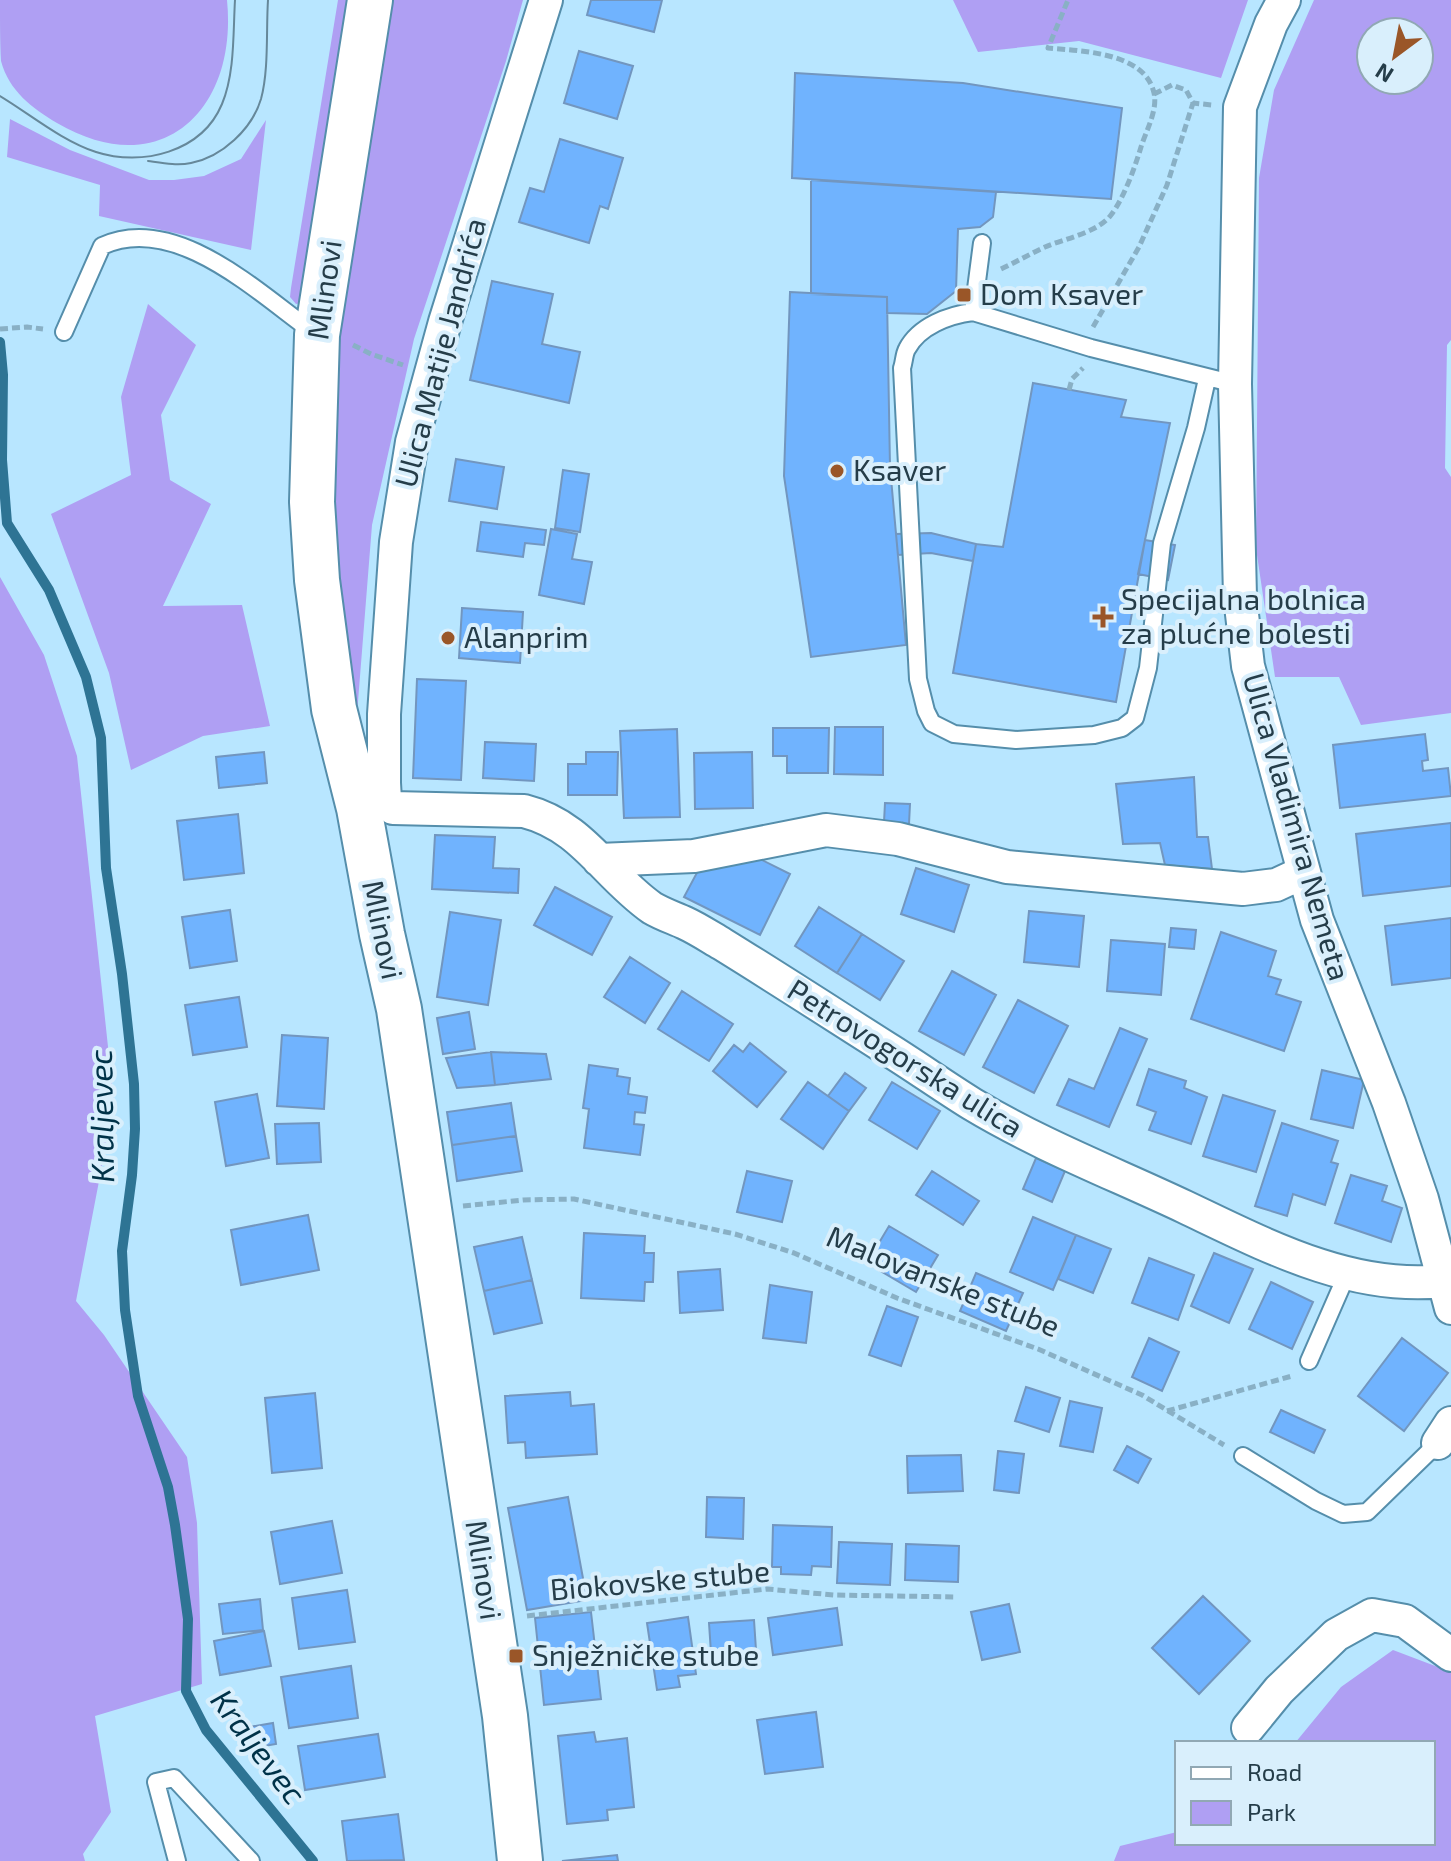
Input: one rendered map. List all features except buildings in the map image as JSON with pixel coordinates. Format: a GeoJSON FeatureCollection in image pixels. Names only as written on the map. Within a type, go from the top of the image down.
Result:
{"type":"FeatureCollection","features":[{"type":"Feature","properties":{"kind":"main road","name":"Mlinovi"},"geometry":{"type":"LineString","coordinates":[[370,0],[320,322],[312,502],[322,627],[334,709],[359,808],[399,1009],[505,1716],[520,1861]]}},
{"type":"Feature","properties":{"kind":"street","name":"Ulica Matije Jandrića"},"geometry":{"type":"LineString","coordinates":[[393,808],[385,800],[382,760],[396,542],[412,442],[432,367],[546,0]]}},
{"type":"Feature","properties":{"kind":"street","name":"Ulica Vladimira Nemeta"},"geometry":{"type":"LineString","coordinates":[[1284,0],[1271,24],[1240,107],[1221,381],[1248,666],[1317,920],[1389,1103],[1417,1185],[1447,1295]]}},
{"type":"Feature","properties":{"kind":"street","name":"Petrovogorska ulica"},"geometry":{"type":"LineString","coordinates":[[393,808],[524,811],[543,816],[578,837],[654,909],[720,943],[998,1118],[1087,1165],[1184,1206],[1243,1236],[1347,1274],[1420,1284],[1447,1295]]}},
{"type":"Feature","properties":{"kind":"street"},"geometry":{"type":"LineString","coordinates":[[599,860],[694,856],[826,830],[898,839],[1007,867],[1243,889],[1276,885],[1304,872]]}},
{"type":"Feature","properties":{"kind":"street"},"geometry":{"type":"LineString","coordinates":[[1248,1728],[1279,1690],[1336,1635],[1372,1615],[1405,1621],[1451,1655]]}},
{"type":"Feature","properties":{"kind":"lane"},"geometry":{"type":"LineString","coordinates":[[64,332],[102,246],[118,239],[138,237],[167,243],[206,257],[320,322]]}},
{"type":"Feature","properties":{"kind":"lane"},"geometry":{"type":"LineString","coordinates":[[973,312],[982,243]]}},
{"type":"Feature","properties":{"kind":"lane"},"geometry":{"type":"LineString","coordinates":[[973,312],[1091,348],[1221,381],[1196,428],[1162,543],[1148,668],[1135,718],[1122,728],[1094,735],[1016,740],[954,734],[932,723],[926,711],[918,679],[902,368],[907,349],[921,333],[942,319],[973,312]]}},
{"type":"Feature","properties":{"kind":"lane"},"geometry":{"type":"LineString","coordinates":[[1309,1361],[1347,1274]]}},
{"type":"Feature","properties":{"kind":"lane"},"geometry":{"type":"LineString","coordinates":[[1243,1456],[1343,1514],[1367,1512],[1445,1433]]}},
{"type":"Feature","properties":{"kind":"lane"},"geometry":{"type":"LineString","coordinates":[[177,1861],[156,1782],[174,1778],[251,1861]]}},
{"type":"Feature","properties":{"kind":"path"},"geometry":{"type":"LineString","coordinates":[[978,274],[989,276],[1094,227],[1111,215],[1134,169],[1153,111],[1154,94],[1145,75],[1121,60],[1101,53],[1048,48],[1068,0]]}},
{"type":"Feature","properties":{"kind":"path"},"geometry":{"type":"LineString","coordinates":[[1091,335],[1139,247],[1167,185],[1193,103],[1186,90],[1172,85],[1154,94]]}},
{"type":"Feature","properties":{"kind":"path"},"geometry":{"type":"LineString","coordinates":[[1193,103],[1240,107]]}},
{"type":"Feature","properties":{"kind":"path"},"geometry":{"type":"LineString","coordinates":[[320,322],[357,347],[403,365],[432,367]]}},
{"type":"Feature","properties":{"kind":"path"},"geometry":{"type":"LineString","coordinates":[[0,329],[27,327]]}},
{"type":"Feature","properties":{"kind":"path"},"geometry":{"type":"LineString","coordinates":[[1069,390],[1072,379],[1089,362]]}},
{"type":"Feature","properties":{"kind":"path","name":"Malovanske stube"},"geometry":{"type":"LineString","coordinates":[[462,1206],[574,1199],[735,1234],[794,1253],[897,1298],[1038,1349],[1142,1395],[1243,1456]]}},
{"type":"Feature","properties":{"kind":"path"},"geometry":{"type":"LineString","coordinates":[[1166,1411],[1288,1379],[1309,1361]]}},
{"type":"Feature","properties":{"kind":"path","name":"Biokovske stube"},"geometry":{"type":"LineString","coordinates":[[512,1617],[767,1589],[834,1595],[957,1597]]}},
{"type":"Feature","properties":{"kind":"green space"},"geometry":{"type":"Polygon","coordinates":[[[0,0],[227,0],[227,39],[220,74],[205,103],[185,126],[159,140],[129,145],[95,140],[57,123],[16,90],[1,61],[0,0]]]}},
{"type":"Feature","properties":{"kind":"green space"},"geometry":{"type":"Polygon","coordinates":[[[338,0],[352,0],[302,303],[296,304],[290,297],[291,288],[338,0]]]}},
{"type":"Feature","properties":{"kind":"green space"},"geometry":{"type":"Polygon","coordinates":[[[388,0],[523,0],[506,61],[414,339],[372,525],[357,714],[350,715],[327,515],[334,331],[388,0]]]}},
{"type":"Feature","properties":{"kind":"green space"},"geometry":{"type":"Polygon","coordinates":[[[953,0],[1248,0],[1221,78],[1079,41],[978,52],[953,0]]]}},
{"type":"Feature","properties":{"kind":"green space"},"geometry":{"type":"Polygon","coordinates":[[[1314,0],[1451,0],[1451,340],[1447,345],[1445,468],[1451,477],[1451,713],[1361,725],[1339,677],[1275,677],[1256,548],[1259,178],[1274,90],[1314,0]]]}},
{"type":"Feature","properties":{"kind":"green space"},"geometry":{"type":"Polygon","coordinates":[[[10,119],[70,150],[149,180],[204,176],[241,159],[266,120],[251,250],[99,216],[100,185],[7,157],[10,119]]]}},
{"type":"Feature","properties":{"kind":"green space"},"geometry":{"type":"Polygon","coordinates":[[[148,304],[196,345],[161,415],[170,480],[211,504],[163,606],[242,605],[270,726],[203,736],[131,770],[109,673],[51,514],[131,475],[121,397],[148,304]]]}},
{"type":"Feature","properties":{"kind":"green space"},"geometry":{"type":"Polygon","coordinates":[[[0,577],[44,655],[77,756],[114,1103],[76,1301],[104,1335],[187,1457],[197,1523],[202,1684],[95,1716],[111,1812],[83,1854],[85,1861],[0,1861],[0,577]]]}},
{"type":"Feature","properties":{"kind":"green space"},"geometry":{"type":"Polygon","coordinates":[[[1393,1650],[1451,1672],[1451,1861],[1114,1861],[1120,1846],[1175,1832],[1175,1845],[1435,1845],[1435,1741],[1297,1741],[1341,1687],[1393,1650]]]}},
{"type":"Feature","properties":{"kind":"waterway","name":"Kraljevec"},"geometry":{"type":"LineString","coordinates":[[0,342],[3,375],[2,460],[7,523],[49,590],[86,677],[101,738],[106,868],[134,1084],[132,1175],[122,1251],[125,1310],[138,1396],[168,1487],[175,1525],[188,1619],[186,1691],[206,1730],[313,1861]]}},
{"type":"Feature","properties":{"kind":"tram line"},"geometry":{"type":"LineString","coordinates":[[0,96],[59,134],[96,152],[132,158],[169,152],[200,134],[222,104],[231,66],[235,0]]}},
{"type":"Feature","properties":{"kind":"tram line"},"geometry":{"type":"LineString","coordinates":[[148,161],[180,164],[203,160],[234,140],[251,121],[264,88],[268,0]]}},
{"type":"Feature","properties":{"kind":"place","name":"Dom Ksaver"},"geometry":{"type":"Point","coordinates":[964,295]}},
{"type":"Feature","properties":{"kind":"place","name":"Ksaver"},"geometry":{"type":"Point","coordinates":[837,471]}},
{"type":"Feature","properties":{"kind":"place","name":"Specijalna bolnica za plućne bolesti"},"geometry":{"type":"Point","coordinates":[1103,617]}},
{"type":"Feature","properties":{"kind":"place","name":"Alanprim"},"geometry":{"type":"Point","coordinates":[448,638]}},
{"type":"Feature","properties":{"kind":"place","name":"Snježničke stube"},"geometry":{"type":"Point","coordinates":[516,1656]}}]}
